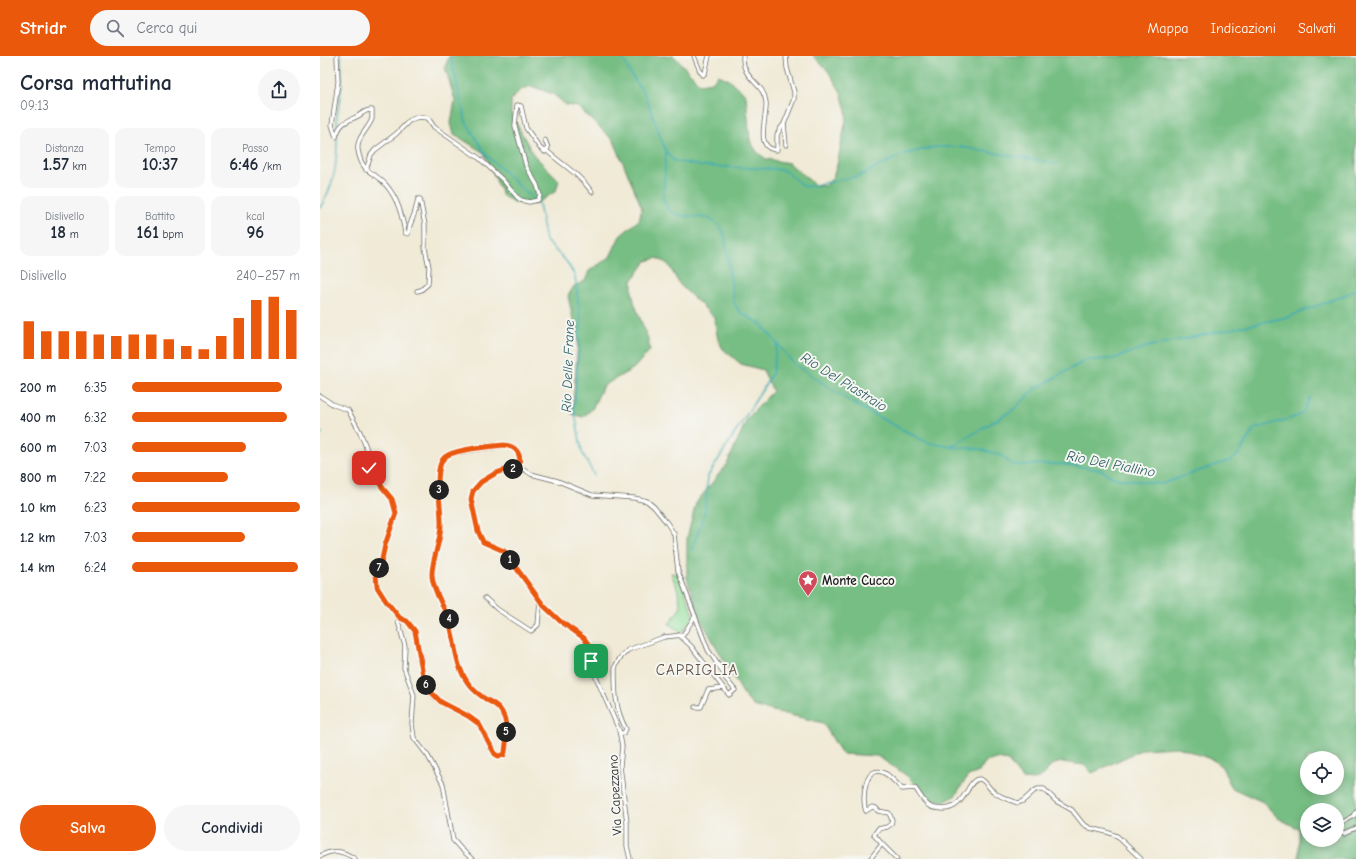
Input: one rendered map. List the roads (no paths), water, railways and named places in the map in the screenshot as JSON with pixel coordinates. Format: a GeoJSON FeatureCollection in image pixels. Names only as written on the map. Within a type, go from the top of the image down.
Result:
{"type":"FeatureCollection","features":[{"type":"Feature","properties":{"kind":"street"},"geometry":{"type":"LineString","coordinates":[[337,56],[338,82],[332,125],[336,137],[338,130],[348,120],[368,110],[372,110],[372,121],[366,128],[358,148],[361,163],[366,170],[385,184],[398,204],[405,233],[408,234],[418,199],[420,199],[425,225],[425,248],[429,267],[428,284],[421,290],[417,291]]}},
{"type":"Feature","properties":{"kind":"street"},"geometry":{"type":"LineString","coordinates":[[694,56],[703,75],[710,56]]}},
{"type":"Feature","properties":{"kind":"street"},"geometry":{"type":"LineString","coordinates":[[743,56],[744,69],[765,96],[767,104],[763,133],[767,147],[772,150],[777,150],[777,135],[784,124],[794,99],[794,92],[787,68],[786,56]]}},
{"type":"Feature","properties":{"kind":"street"},"geometry":{"type":"LineString","coordinates":[[366,170],[371,155],[375,150],[392,138],[410,120],[418,117],[428,118],[434,127],[479,158],[503,180],[521,200],[529,202],[538,200],[540,195],[537,185],[526,166],[515,126],[517,105],[521,106],[526,128],[540,148],[545,152],[547,151],[572,170],[592,192]]}},
{"type":"Feature","properties":{"kind":"street"},"geometry":{"type":"LineString","coordinates":[[784,124],[786,144]]}},
{"type":"Feature","properties":{"kind":"street"},"geometry":{"type":"LineString","coordinates":[[545,140],[548,148],[547,151]]}},
{"type":"Feature","properties":{"kind":"street"},"geometry":{"type":"LineString","coordinates":[[320,396],[348,410],[366,447],[367,463],[369,468],[374,472],[382,487],[392,499],[396,513],[385,545],[381,564],[376,574],[377,587],[400,618],[407,621],[415,631],[423,675],[426,685],[430,691],[441,702],[468,716],[479,724],[495,754],[498,756],[504,755],[506,725],[504,718],[500,709],[471,688],[465,679],[456,656],[453,635],[448,617],[440,600],[432,574],[442,522],[438,475],[441,463],[448,454],[504,445],[516,449],[520,456],[519,466]]}},
{"type":"Feature","properties":{"kind":"street"},"geometry":{"type":"LineString","coordinates":[[519,466],[501,470],[481,482],[473,491],[471,499],[476,526],[481,539],[485,543],[504,551],[540,601],[560,621],[584,638],[588,644],[595,675],[620,733],[624,733],[626,729],[618,713],[616,704],[616,665],[628,650],[664,636],[683,635],[695,616]]}},
{"type":"Feature","properties":{"kind":"street"},"geometry":{"type":"LineString","coordinates":[[519,466],[531,474],[558,481],[592,495],[634,498],[647,501],[654,507],[674,534],[678,571],[708,650],[726,679],[735,690],[729,695],[709,669],[699,659],[691,646],[679,635]]}},
{"type":"Feature","properties":{"kind":"street"},"geometry":{"type":"LineString","coordinates":[[484,598],[531,631],[538,625],[540,601]]}},
{"type":"Feature","properties":{"kind":"street"},"geometry":{"type":"LineString","coordinates":[[400,618],[398,623],[406,646],[404,668],[414,695],[413,733],[416,741],[428,756],[443,784],[453,840],[472,859]]}},
{"type":"Feature","properties":{"kind":"street"},"geometry":{"type":"LineString","coordinates":[[695,707],[701,707],[708,690],[723,688]]}},
{"type":"Feature","properties":{"kind":"street","name":"Via Capezzano"},"geometry":{"type":"LineString","coordinates":[[619,730],[622,746],[620,766],[627,823],[627,846],[630,859]]}},
{"type":"Feature","properties":{"kind":"street"},"geometry":{"type":"LineString","coordinates":[[897,859],[874,835],[878,829],[887,827],[891,824],[892,820],[889,813],[878,811],[876,808],[872,807],[866,811],[864,806],[864,793],[867,779],[869,775],[875,772],[885,773],[902,789],[915,788],[930,807],[946,809],[961,801],[974,780],[978,779],[982,780],[993,792],[1018,802],[1023,801],[1034,791],[1044,789],[1056,801],[1072,810],[1083,824],[1096,830],[1117,836],[1141,859]]}},
{"type":"Feature","properties":{"kind":"street"},"geometry":{"type":"LineString","coordinates":[[1356,812],[1354,816],[1338,826],[1337,829],[1345,833],[1356,828]]}},
{"type":"Feature","properties":{"kind":"street"},"geometry":{"type":"LineString","coordinates":[[870,859],[882,844]]}},
{"type":"Feature","properties":{"kind":"street"},"geometry":{"type":"LineString","coordinates":[[320,856],[337,851],[355,859]]}},
{"type":"Feature","properties":{"kind":"waterway"},"geometry":{"type":"LineString","coordinates":[[337,129],[337,116],[342,84],[341,56]]}},
{"type":"Feature","properties":{"kind":"waterway","name":"Rio Delle Frane"},"geometry":{"type":"LineString","coordinates":[[450,56],[466,122],[486,155],[539,204],[546,241],[566,261],[575,276],[581,323],[574,408],[582,452],[594,475]]}},
{"type":"Feature","properties":{"kind":"waterway","name":"Rio Del Piastraio"},"geometry":{"type":"LineString","coordinates":[[622,56],[630,73],[645,95],[666,152],[663,199],[668,209],[677,215],[708,218],[720,226],[725,237],[734,303],[740,312],[762,325],[794,364],[854,404],[926,442],[951,447],[980,449],[1002,456],[1012,465],[1062,464],[1101,470],[1114,478],[1161,484],[1231,460],[1238,455],[1254,429],[1296,417],[1303,412],[1310,397]]}},
{"type":"Feature","properties":{"kind":"waterway"},"geometry":{"type":"LineString","coordinates":[[320,208],[329,190],[334,174],[336,165],[337,137]]}},
{"type":"Feature","properties":{"kind":"waterway"},"geometry":{"type":"LineString","coordinates":[[666,152],[674,161],[701,166],[775,169],[785,171],[805,187],[859,176],[904,154],[935,147],[961,147],[1058,164]]}},
{"type":"Feature","properties":{"kind":"waterway"},"geometry":{"type":"LineString","coordinates":[[951,447],[1013,410],[1035,389],[1086,360],[1113,359],[1146,347],[1288,317],[1356,289]]}},
{"type":"Feature","properties":{"kind":"waterway"},"geometry":{"type":"LineString","coordinates":[[692,550],[705,511],[708,476],[772,374],[777,345]]}},
{"type":"Feature","properties":{"kind":"place","name":"Monte Cucco"},"geometry":{"type":"Point","coordinates":[808,597]}},
{"type":"Feature","properties":{"kind":"district","name":"CAPRIGLIA"},"geometry":{"type":"Point","coordinates":[697,670]}},
{"type":"Feature","properties":{"kind":"water label","name":"Rio Del Piallino"},"geometry":{"type":"Point","coordinates":[1111,464]}}]}
